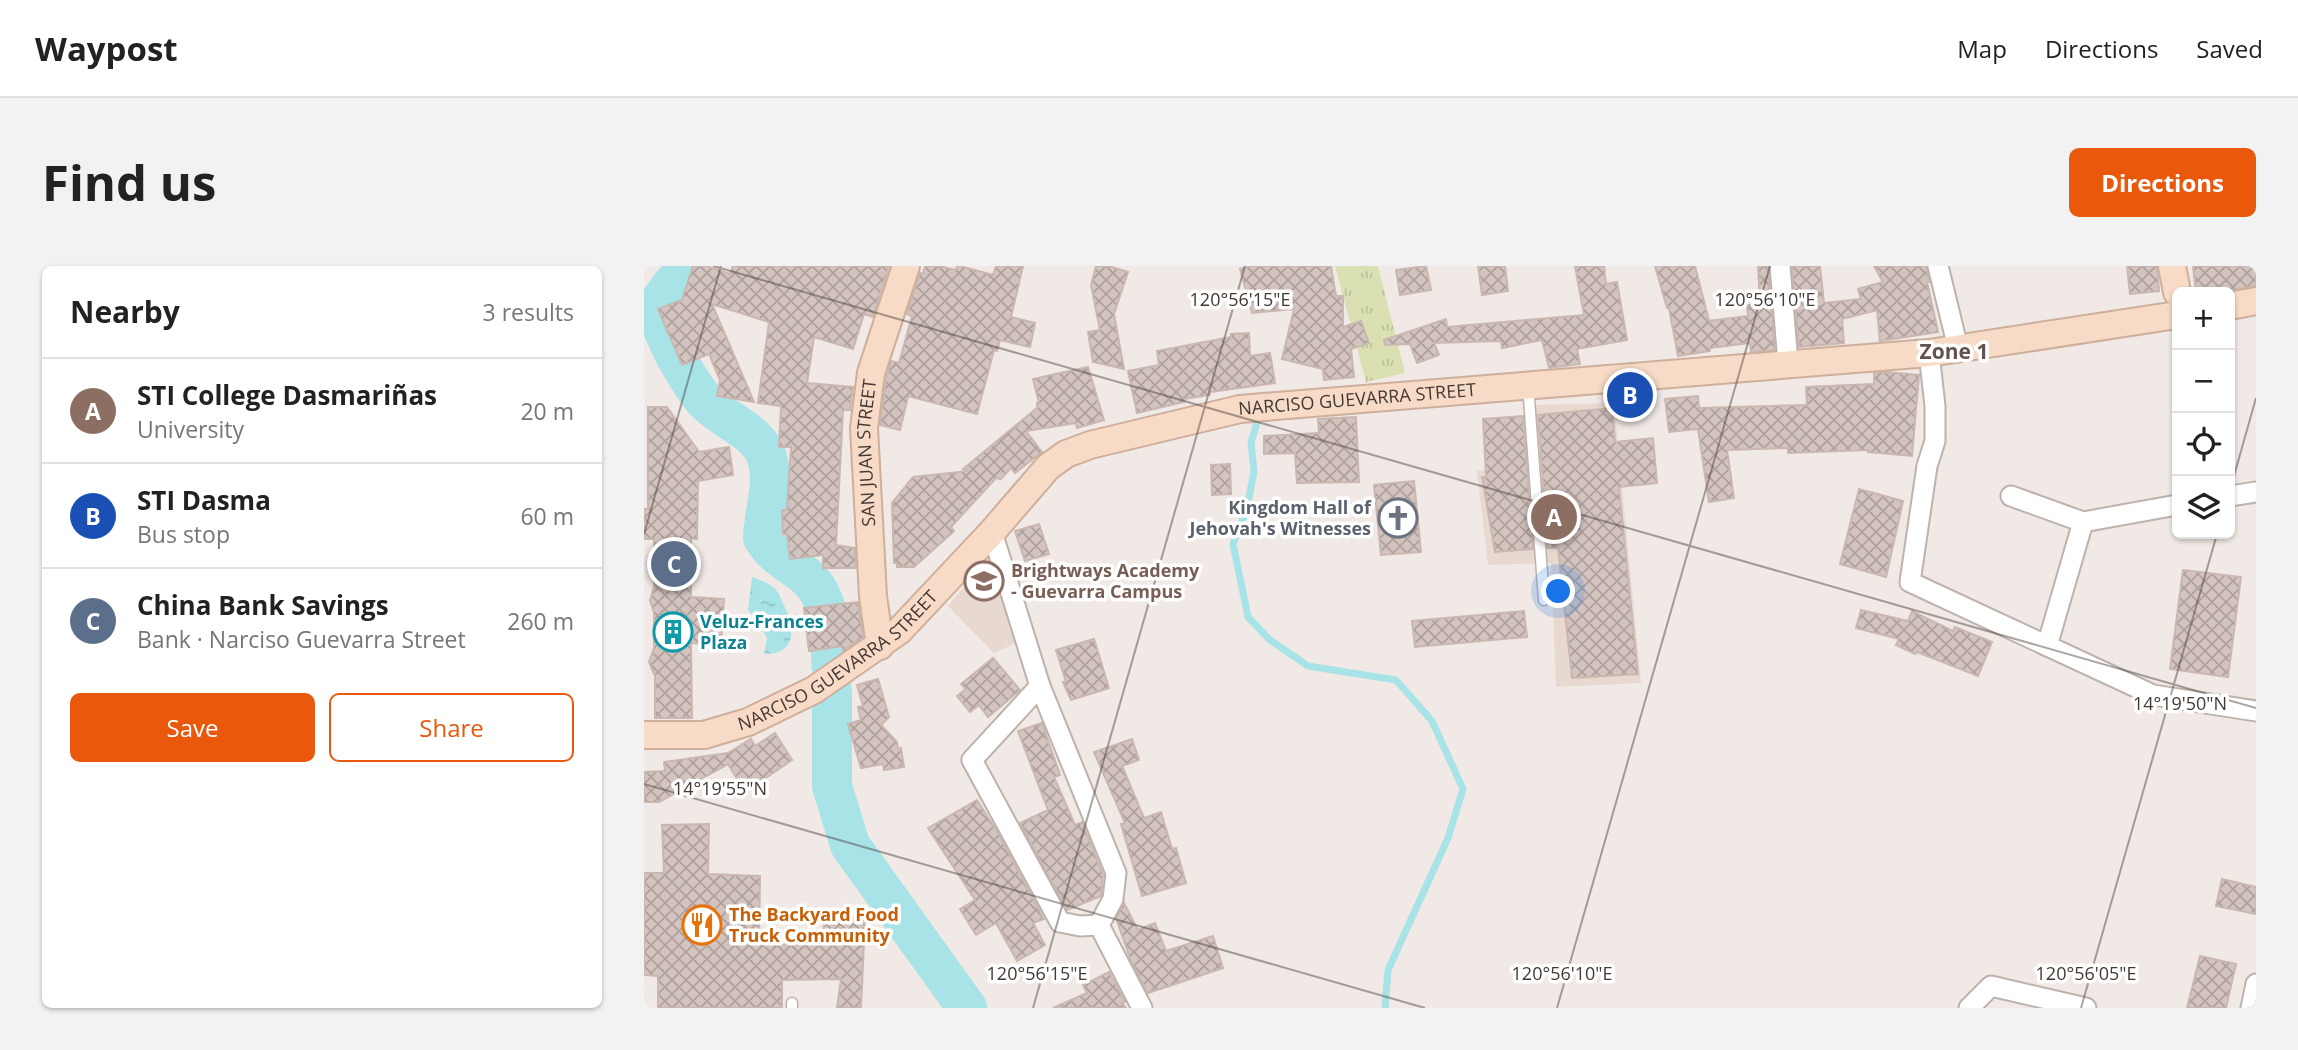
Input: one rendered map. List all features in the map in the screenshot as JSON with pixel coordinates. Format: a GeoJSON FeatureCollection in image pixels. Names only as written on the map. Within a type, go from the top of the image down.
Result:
{"type":"FeatureCollection","features":[{"type":"Feature","properties":{"kind":"street","name":"SAN JUAN STREET"},"geometry":{"type":"LineString","coordinates":[[880,646],[873,596],[864,428],[871,373],[906,266]]}},
{"type":"Feature","properties":{"kind":"street"},"geometry":{"type":"LineString","coordinates":[[1780,266],[1788,363]]}},
{"type":"Feature","properties":{"kind":"street"},"geometry":{"type":"LineString","coordinates":[[1938,266],[1958,348]]}},
{"type":"Feature","properties":{"kind":"street"},"geometry":{"type":"LineString","coordinates":[[2172,266],[2176,287]]}},
{"type":"Feature","properties":{"kind":"street"},"geometry":{"type":"LineString","coordinates":[[2235,305],[2256,302]]}},
{"type":"Feature","properties":{"kind":"street","name":"NARCISO GUEVARRA STREET"},"geometry":{"type":"LineString","coordinates":[[644,735],[704,735],[748,722],[814,691],[899,631],[992,532],[1048,467],[1066,454],[1090,445],[1240,409],[1929,353],[2172,316]]}},
{"type":"Feature","properties":{"kind":"street"},"geometry":{"type":"LineString","coordinates":[[1929,353],[1935,406],[1935,441],[1927,466],[1910,582],[2153,695],[2256,711]]}},
{"type":"Feature","properties":{"kind":"street"},"geometry":{"type":"LineString","coordinates":[[2235,495],[2256,492]]}},
{"type":"Feature","properties":{"kind":"street"},"geometry":{"type":"LineString","coordinates":[[2011,496],[2083,522],[2172,506]]}},
{"type":"Feature","properties":{"kind":"street"},"geometry":{"type":"LineString","coordinates":[[2048,646],[2083,522]]}},
{"type":"Feature","properties":{"kind":"street"},"geometry":{"type":"LineString","coordinates":[[992,532],[1040,686],[1116,873],[1113,899],[1099,925]]}},
{"type":"Feature","properties":{"kind":"street"},"geometry":{"type":"LineString","coordinates":[[1040,686],[972,760],[1060,922],[1080,926],[1099,925]]}},
{"type":"Feature","properties":{"kind":"street"},"geometry":{"type":"LineString","coordinates":[[1099,925],[1142,1008]]}},
{"type":"Feature","properties":{"kind":"street"},"geometry":{"type":"LineString","coordinates":[[1969,1008],[1991,986],[2086,1008]]}},
{"type":"Feature","properties":{"kind":"lane"},"geometry":{"type":"LineString","coordinates":[[1528,385],[1544,600]]}},
{"type":"Feature","properties":{"kind":"shaded area"},"geometry":{"type":"Polygon","coordinates":[[[1614,403],[1641,683],[1556,687],[1551,563],[1488,565],[1477,471],[1538,468],[1535,405],[1614,403]]]}},
{"type":"Feature","properties":{"kind":"shaded area","name":"Brightways Academy - Guevarra Campus"},"geometry":{"type":"Polygon","coordinates":[[[990,555],[1018,642],[994,653],[948,606],[990,555]]]}},
{"type":"Feature","properties":{"kind":"green space"},"geometry":{"type":"Polygon","coordinates":[[[1335,266],[1378,266],[1405,373],[1366,382],[1335,266]]]}},
{"type":"Feature","properties":{"kind":"water"},"geometry":{"type":"Polygon","coordinates":[[[752,577],[776,590],[789,619],[789,644],[776,653],[764,654],[767,638],[762,629],[754,625],[753,616],[748,610],[752,577]]]}},
{"type":"Feature","properties":{"kind":"building"},"geometry":{"type":"Polygon","coordinates":[[[693,266],[706,266],[730,274],[733,266],[889,266],[873,317],[864,314],[853,349],[814,337],[807,383],[853,387],[850,410],[843,410],[836,545],[855,548],[856,568],[823,568],[823,555],[790,559],[787,534],[783,534],[782,510],[787,510],[791,447],[779,447],[781,406],[758,403],[769,322],[712,304],[754,402],[717,396],[720,380],[709,354],[682,365],[658,309],[682,300],[693,266]]]}},
{"type":"Feature","properties":{"kind":"building"},"geometry":{"type":"Polygon","coordinates":[[[925,266],[956,270],[957,266],[960,266],[993,275],[996,266],[1023,266],[1011,317],[1035,323],[1030,347],[1000,340],[997,351],[994,350],[977,414],[908,396],[900,430],[880,425],[886,380],[891,361],[899,363],[912,316],[907,314],[920,273],[923,274],[925,266]]]}},
{"type":"Feature","properties":{"kind":"building"},"geometry":{"type":"Polygon","coordinates":[[[1096,266],[1109,266],[1128,272],[1114,314],[1124,369],[1093,362],[1088,332],[1100,330],[1091,285],[1096,266]]]}},
{"type":"Feature","properties":{"kind":"building"},"geometry":{"type":"Polygon","coordinates":[[[1251,266],[1331,266],[1336,296],[1343,296],[1343,327],[1361,321],[1369,343],[1351,349],[1354,377],[1324,380],[1323,369],[1282,359],[1294,309],[1252,313],[1240,269],[1251,266]]]}},
{"type":"Feature","properties":{"kind":"building"},"geometry":{"type":"Polygon","coordinates":[[[1426,266],[1431,290],[1400,295],[1396,270],[1426,266]]]}},
{"type":"Feature","properties":{"kind":"building"},"geometry":{"type":"Polygon","coordinates":[[[1478,266],[1505,266],[1508,291],[1482,295],[1478,266]]]}},
{"type":"Feature","properties":{"kind":"building"},"geometry":{"type":"Polygon","coordinates":[[[1575,266],[1604,266],[1606,284],[1617,282],[1627,340],[1577,349],[1580,364],[1549,368],[1542,340],[1502,348],[1501,341],[1434,343],[1439,355],[1417,363],[1410,344],[1385,345],[1384,340],[1446,319],[1447,327],[1584,315],[1575,266]]]}},
{"type":"Feature","properties":{"kind":"building"},"geometry":{"type":"Polygon","coordinates":[[[1655,266],[1695,266],[1709,321],[1748,316],[1747,305],[1760,304],[1758,266],[1768,266],[1775,350],[1751,352],[1750,343],[1710,348],[1710,351],[1678,356],[1669,308],[1655,266]]]}},
{"type":"Feature","properties":{"kind":"building"},"geometry":{"type":"Polygon","coordinates":[[[1792,266],[1820,266],[1824,303],[1861,299],[1858,289],[1883,282],[1874,266],[1926,266],[1938,332],[1880,341],[1877,310],[1842,319],[1844,343],[1799,347],[1792,266]]]}},
{"type":"Feature","properties":{"kind":"building"},"geometry":{"type":"Polygon","coordinates":[[[2127,266],[2157,266],[2159,291],[2130,294],[2127,266]]]}},
{"type":"Feature","properties":{"kind":"building"},"geometry":{"type":"Polygon","coordinates":[[[2193,266],[2256,266],[2256,286],[2235,290],[2235,287],[2195,287],[2193,266]]]}},
{"type":"Feature","properties":{"kind":"building"},"geometry":{"type":"Polygon","coordinates":[[[1249,333],[1250,356],[1270,353],[1275,383],[1210,392],[1210,395],[1184,399],[1184,402],[1137,413],[1128,371],[1159,365],[1157,351],[1231,337],[1231,334],[1249,333]]]}},
{"type":"Feature","properties":{"kind":"building"},"geometry":{"type":"Polygon","coordinates":[[[1088,367],[1104,420],[1077,428],[1076,423],[1026,431],[1042,452],[1015,473],[1011,468],[1001,479],[996,478],[951,527],[954,531],[914,567],[897,567],[897,563],[894,563],[892,503],[913,477],[969,471],[963,469],[1037,408],[1039,403],[1033,379],[1088,367]]]}},
{"type":"Feature","properties":{"kind":"building"},"geometry":{"type":"Polygon","coordinates":[[[1874,373],[1919,375],[1912,456],[1868,450],[1788,453],[1788,448],[1727,450],[1734,498],[1709,502],[1698,429],[1669,432],[1665,399],[1698,396],[1699,408],[1807,405],[1806,387],[1874,384],[1874,373]]]}},
{"type":"Feature","properties":{"kind":"building"},"geometry":{"type":"Polygon","coordinates":[[[648,407],[667,407],[699,452],[729,447],[733,475],[698,481],[697,539],[691,539],[691,597],[724,599],[721,645],[691,643],[692,718],[655,718],[655,676],[649,662],[654,648],[654,613],[650,600],[654,587],[654,539],[644,539],[644,509],[648,509],[648,407]]]}},
{"type":"Feature","properties":{"kind":"building"},"geometry":{"type":"Polygon","coordinates":[[[1612,408],[1615,442],[1653,438],[1657,483],[1619,487],[1638,674],[1572,678],[1558,548],[1548,548],[1538,415],[1612,408]]]}},
{"type":"Feature","properties":{"kind":"building"},"geometry":{"type":"Polygon","coordinates":[[[1523,416],[1533,549],[1495,552],[1482,477],[1486,477],[1483,419],[1523,416]]]}},
{"type":"Feature","properties":{"kind":"building"},"geometry":{"type":"Polygon","coordinates":[[[1356,417],[1359,482],[1297,483],[1295,453],[1264,454],[1264,436],[1319,433],[1318,419],[1356,417]]]}},
{"type":"Feature","properties":{"kind":"building"},"geometry":{"type":"Polygon","coordinates":[[[1230,464],[1231,494],[1212,495],[1211,465],[1230,464]]]}},
{"type":"Feature","properties":{"kind":"building","name":"Kingdom Hall of Jehovah's Witnesses"},"geometry":{"type":"Polygon","coordinates":[[[1414,481],[1421,552],[1381,555],[1374,485],[1414,481]]]}},
{"type":"Feature","properties":{"kind":"building"},"geometry":{"type":"Polygon","coordinates":[[[1859,489],[1903,501],[1886,577],[1840,564],[1859,489]]]}},
{"type":"Feature","properties":{"kind":"building"},"geometry":{"type":"Polygon","coordinates":[[[1039,524],[1049,554],[1025,561],[1015,531],[1039,524]]]}},
{"type":"Feature","properties":{"kind":"building"},"geometry":{"type":"Polygon","coordinates":[[[2183,570],[2241,577],[2228,677],[2170,669],[2183,570]]]}},
{"type":"Feature","properties":{"kind":"building"},"geometry":{"type":"Polygon","coordinates":[[[858,602],[863,637],[843,651],[842,646],[809,651],[804,608],[858,602]]]}},
{"type":"Feature","properties":{"kind":"building"},"geometry":{"type":"Polygon","coordinates":[[[1861,610],[1908,621],[1912,611],[1953,631],[1955,627],[1992,642],[1978,676],[1917,652],[1915,654],[1896,645],[1899,639],[1856,628],[1861,610]]]}},
{"type":"Feature","properties":{"kind":"building"},"geometry":{"type":"Polygon","coordinates":[[[1524,611],[1527,637],[1415,647],[1412,621],[1524,611]]]}},
{"type":"Feature","properties":{"kind":"building"},"geometry":{"type":"Polygon","coordinates":[[[1094,639],[1109,688],[1071,700],[1063,682],[1066,682],[1056,650],[1094,639]]]}},
{"type":"Feature","properties":{"kind":"building"},"geometry":{"type":"Polygon","coordinates":[[[993,658],[1020,690],[988,717],[979,705],[970,712],[957,696],[966,689],[961,684],[993,658]]]}},
{"type":"Feature","properties":{"kind":"building"},"geometry":{"type":"Polygon","coordinates":[[[878,679],[889,717],[881,725],[897,742],[898,749],[901,748],[904,767],[884,770],[883,764],[861,768],[848,724],[861,720],[858,707],[863,706],[857,685],[878,679]]]}},
{"type":"Feature","properties":{"kind":"building"},"geometry":{"type":"Polygon","coordinates":[[[1042,723],[1060,775],[1054,777],[1075,825],[1082,822],[1103,875],[1101,896],[1067,910],[1020,823],[1048,810],[1018,731],[1042,723]]]}},
{"type":"Feature","properties":{"kind":"building"},"geometry":{"type":"Polygon","coordinates":[[[775,733],[792,760],[745,792],[728,764],[659,802],[644,802],[644,772],[665,771],[664,762],[728,753],[751,739],[755,746],[775,733]]]}},
{"type":"Feature","properties":{"kind":"building"},"geometry":{"type":"Polygon","coordinates":[[[1132,739],[1139,760],[1122,766],[1144,818],[1161,812],[1172,849],[1176,848],[1186,883],[1142,896],[1121,824],[1125,823],[1094,752],[1132,739]]]}},
{"type":"Feature","properties":{"kind":"building"},"geometry":{"type":"Polygon","coordinates":[[[977,800],[998,833],[1044,919],[1033,923],[1045,945],[1017,961],[996,923],[976,935],[960,909],[975,900],[928,828],[977,800]]]}},
{"type":"Feature","properties":{"kind":"building"},"geometry":{"type":"Polygon","coordinates":[[[709,824],[708,874],[760,876],[759,944],[823,945],[824,916],[865,918],[861,1008],[837,1008],[841,979],[782,980],[782,1008],[658,1008],[658,976],[644,975],[644,873],[664,873],[662,825],[709,824]]]}},
{"type":"Feature","properties":{"kind":"building"},"geometry":{"type":"Polygon","coordinates":[[[2222,879],[2256,887],[2256,914],[2216,906],[2222,879]]]}},
{"type":"Feature","properties":{"kind":"building"},"geometry":{"type":"Polygon","coordinates":[[[1124,903],[1138,930],[1155,923],[1166,951],[1213,936],[1223,968],[1148,993],[1131,961],[1116,918],[1124,903]]]}},
{"type":"Feature","properties":{"kind":"building"},"geometry":{"type":"Polygon","coordinates":[[[2200,956],[2236,964],[2226,1008],[2187,1008],[2200,956]]]}},
{"type":"Feature","properties":{"kind":"building"},"geometry":{"type":"Polygon","coordinates":[[[1109,972],[1126,1008],[1053,1008],[1087,993],[1083,985],[1109,972]]]}},
{"type":"Feature","properties":{"kind":"waterway"},"geometry":{"type":"LineString","coordinates":[[688,266],[659,305],[662,327],[676,357],[701,397],[749,434],[763,449],[770,477],[763,538],[779,556],[816,587],[828,620],[832,668]]}},
{"type":"Feature","properties":{"kind":"waterway"},"geometry":{"type":"LineString","coordinates":[[1259,415],[1251,443],[1254,471],[1247,508],[1233,544],[1248,617],[1270,640],[1308,666],[1396,680],[1432,721],[1463,789],[1448,838],[1388,970],[1385,1008]]}},
{"type":"Feature","properties":{"kind":"waterway"},"geometry":{"type":"LineString","coordinates":[[832,692],[832,786],[850,845],[967,1008]]}},
{"type":"Feature","properties":{"kind":"place","name":"STI Dasma"},"geometry":{"type":"Point","coordinates":[1630,395]}},
{"type":"Feature","properties":{"kind":"place","name":"STI College Dasmariñas"},"geometry":{"type":"Point","coordinates":[1554,517]}},
{"type":"Feature","properties":{"kind":"place","name":"Kingdom Hall of Jehovah's Witnesses"},"geometry":{"type":"Point","coordinates":[1398,518]}},
{"type":"Feature","properties":{"kind":"place","name":"China Bank Savings"},"geometry":{"type":"Point","coordinates":[674,564]}},
{"type":"Feature","properties":{"kind":"place","name":"Brightways Academy - Guevarra Campus"},"geometry":{"type":"Point","coordinates":[984,581]}},
{"type":"Feature","properties":{"kind":"place","name":"Veluz-Frances Plaza"},"geometry":{"type":"Point","coordinates":[673,632]}},
{"type":"Feature","properties":{"kind":"place","name":"The Backyard Food Truck Community"},"geometry":{"type":"Point","coordinates":[702,925]}},
{"type":"Feature","properties":{"kind":"district","name":"Zone 1"},"geometry":{"type":"Point","coordinates":[1954,352]}}]}
